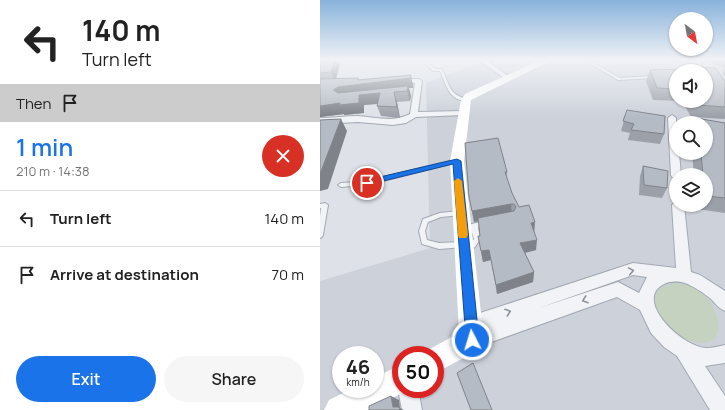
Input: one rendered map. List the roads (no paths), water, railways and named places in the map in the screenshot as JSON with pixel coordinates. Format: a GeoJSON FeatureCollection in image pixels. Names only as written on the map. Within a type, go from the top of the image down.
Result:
{"type":"FeatureCollection","features":[{"type":"Feature","properties":{"kind":"main road"},"geometry":{"type":"LineString","coordinates":[[444,353],[472,332],[463,247],[466,222],[457,161],[464,107],[469,96],[509,79]]}},
{"type":"Feature","properties":{"kind":"main road"},"geometry":{"type":"LineString","coordinates":[[339,410],[392,384]]}},
{"type":"Feature","properties":{"kind":"street"},"geometry":{"type":"LineString","coordinates":[[388,82],[419,81],[413,91],[414,115]]}},
{"type":"Feature","properties":{"kind":"street"},"geometry":{"type":"LineString","coordinates":[[320,121],[340,116],[393,122],[404,121],[414,115],[464,107]]}},
{"type":"Feature","properties":{"kind":"street"},"geometry":{"type":"LineString","coordinates":[[677,275],[678,212]]}},
{"type":"Feature","properties":{"kind":"street"},"geometry":{"type":"LineString","coordinates":[[472,332],[633,269],[677,275],[706,286],[717,294],[725,303]]}},
{"type":"Feature","properties":{"kind":"street"},"geometry":{"type":"LineString","coordinates":[[677,275],[662,276],[654,280],[649,287],[646,295],[646,305],[652,320],[662,335],[684,351],[699,356],[713,358],[725,354]]}},
{"type":"Feature","properties":{"kind":"street"},"geometry":{"type":"LineString","coordinates":[[472,332],[618,289],[646,305]]}},
{"type":"Feature","properties":{"kind":"street"},"geometry":{"type":"LineString","coordinates":[[684,351],[722,410]]}},
{"type":"Feature","properties":{"kind":"street"},"geometry":{"type":"LineString","coordinates":[[410,398],[412,410]]}},
{"type":"Feature","properties":{"kind":"lane"},"geometry":{"type":"LineString","coordinates":[[445,79],[451,93],[464,107]]}},
{"type":"Feature","properties":{"kind":"lane"},"geometry":{"type":"LineString","coordinates":[[341,185],[367,183],[457,161]]}},
{"type":"Feature","properties":{"kind":"lane"},"geometry":{"type":"LineString","coordinates":[[320,206],[326,205],[320,235]]}},
{"type":"Feature","properties":{"kind":"lane"},"geometry":{"type":"LineString","coordinates":[[463,247],[439,246],[424,242],[422,231],[425,221],[440,215],[466,222],[489,223]]}}]}
